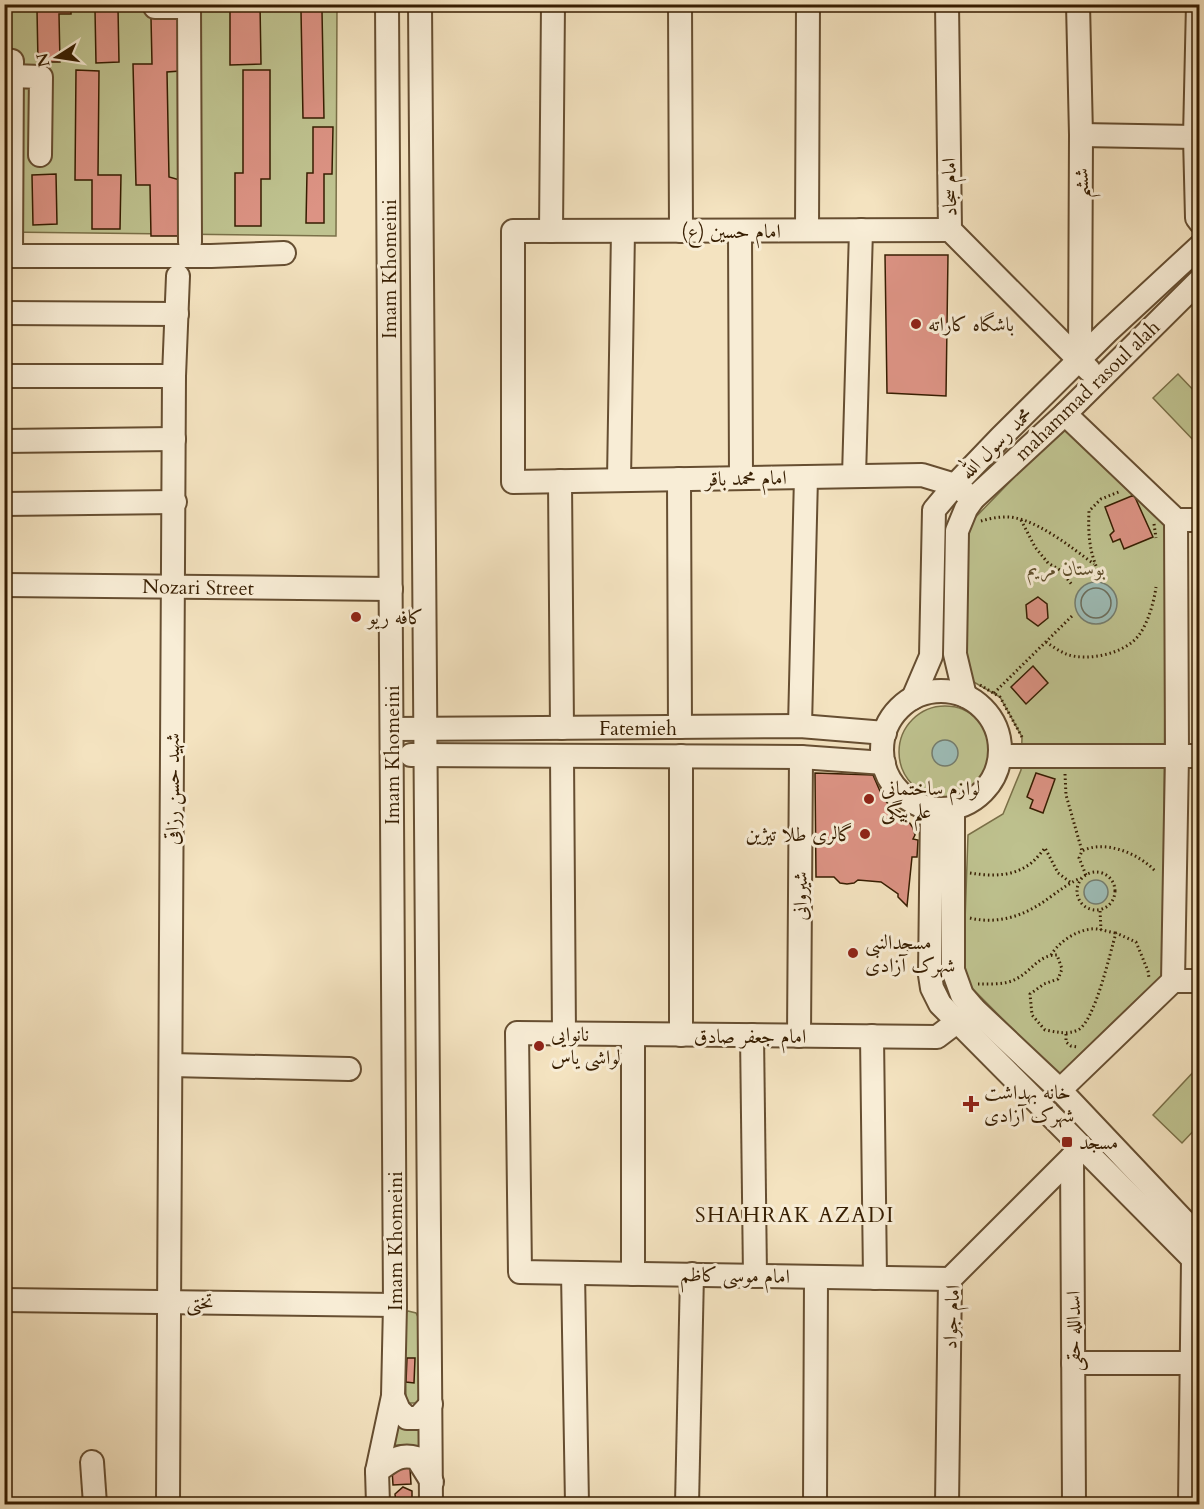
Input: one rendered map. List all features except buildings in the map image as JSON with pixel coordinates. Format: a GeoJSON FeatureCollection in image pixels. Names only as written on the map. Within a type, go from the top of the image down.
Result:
{"type":"FeatureCollection","features":[{"type":"Feature","properties":{"kind":"street"},"geometry":{"type":"LineString","coordinates":[[155,4],[155,7],[189,6],[190,242]]}},
{"type":"Feature","properties":{"kind":"street","name":"Imam Khomeini"},"geometry":{"type":"LineString","coordinates":[[378,1504],[377,1471],[393,1396],[395,1305],[387,4]]}},
{"type":"Feature","properties":{"kind":"street","name":"Imam Khomeini"},"geometry":{"type":"LineString","coordinates":[[420,4],[431,1493]]}},
{"type":"Feature","properties":{"kind":"street"},"geometry":{"type":"LineString","coordinates":[[551,231],[553,4]]}},
{"type":"Feature","properties":{"kind":"street"},"geometry":{"type":"LineString","coordinates":[[680,4],[681,231]]}},
{"type":"Feature","properties":{"kind":"street"},"geometry":{"type":"LineString","coordinates":[[807,230],[808,4]]}},
{"type":"Feature","properties":{"kind":"street","name":"امام سجاد"},"geometry":{"type":"LineString","coordinates":[[947,4],[950,230],[1099,379]]}},
{"type":"Feature","properties":{"kind":"street","name":"ششم"},"geometry":{"type":"LineString","coordinates":[[1078,4],[1081,135],[1080,361]]}},
{"type":"Feature","properties":{"kind":"street"},"geometry":{"type":"LineString","coordinates":[[1198,4],[1195,137],[1197,218],[1200,222]]}},
{"type":"Feature","properties":{"kind":"street"},"geometry":{"type":"LineString","coordinates":[[40,155],[41,77],[8,68],[8,256],[211,256],[284,253]]}},
{"type":"Feature","properties":{"kind":"street"},"geometry":{"type":"LineString","coordinates":[[1081,135],[1195,137]]}},
{"type":"Feature","properties":{"kind":"street"},"geometry":{"type":"LineString","coordinates":[[854,476],[861,230]]}},
{"type":"Feature","properties":{"kind":"street","name":"امام حسین (ع)"},"geometry":{"type":"LineString","coordinates":[[513,482],[513,231],[950,230]]}},
{"type":"Feature","properties":{"kind":"street"},"geometry":{"type":"LineString","coordinates":[[619,480],[623,231]]}},
{"type":"Feature","properties":{"kind":"street"},"geometry":{"type":"LineString","coordinates":[[740,231],[741,478]]}},
{"type":"Feature","properties":{"kind":"street","name":"محمد رسول الله"},"geometry":{"type":"LineString","coordinates":[[913,698],[931,656],[934,510],[955,485],[1107,332],[1200,246]]}},
{"type":"Feature","properties":{"kind":"street","name":"شهید حسن رزاقی"},"geometry":{"type":"LineString","coordinates":[[168,1504],[174,376],[178,276]]}},
{"type":"Feature","properties":{"kind":"street","name":"mahammad rasoul alah"},"geometry":{"type":"LineString","coordinates":[[973,499],[1065,414],[1200,280]]}},
{"type":"Feature","properties":{"kind":"street"},"geometry":{"type":"LineString","coordinates":[[4,312],[177,314]]}},
{"type":"Feature","properties":{"kind":"street"},"geometry":{"type":"LineString","coordinates":[[4,376],[174,376]]}},
{"type":"Feature","properties":{"kind":"street"},"geometry":{"type":"LineString","coordinates":[[1065,414],[1165,522],[1177,756],[1173,981]]}},
{"type":"Feature","properties":{"kind":"street"},"geometry":{"type":"LineString","coordinates":[[4,441],[174,439]]}},
{"type":"Feature","properties":{"kind":"street","name":"امام محمد باقر"},"geometry":{"type":"LineString","coordinates":[[513,482],[922,475],[955,485],[973,499]]}},
{"type":"Feature","properties":{"kind":"street"},"geometry":{"type":"LineString","coordinates":[[800,726],[806,477]]}},
{"type":"Feature","properties":{"kind":"street"},"geometry":{"type":"LineString","coordinates":[[679,479],[680,727]]}},
{"type":"Feature","properties":{"kind":"street"},"geometry":{"type":"LineString","coordinates":[[560,481],[562,728]]}},
{"type":"Feature","properties":{"kind":"street","name":"محمد رسول الله"},"geometry":{"type":"LineString","coordinates":[[970,689],[955,654],[957,531],[973,499]]}},
{"type":"Feature","properties":{"kind":"street"},"geometry":{"type":"LineString","coordinates":[[4,504],[175,502]]}},
{"type":"Feature","properties":{"kind":"street"},"geometry":{"type":"LineString","coordinates":[[1165,522],[1200,520]]}},
{"type":"Feature","properties":{"kind":"street","name":"Nozari Street"},"geometry":{"type":"LineString","coordinates":[[4,585],[391,589]]}},
{"type":"Feature","properties":{"kind":"street"},"geometry":{"type":"LineString","coordinates":[[970,689],[993,720],[999,737],[1001,756],[997,770],[990,784],[968,804],[943,809],[915,804],[901,794],[890,780],[882,748],[885,733],[896,713],[913,698],[925,693],[970,689]]}},
{"type":"Feature","properties":{"kind":"street","name":"Fatemieh"},"geometry":{"type":"LineString","coordinates":[[392,729],[800,726],[885,733]]}},
{"type":"Feature","properties":{"kind":"street","name":"Fatemieh"},"geometry":{"type":"LineString","coordinates":[[392,755],[801,757],[884,763]]}},
{"type":"Feature","properties":{"kind":"street"},"geometry":{"type":"LineString","coordinates":[[681,756],[681,1035]]}},
{"type":"Feature","properties":{"kind":"street"},"geometry":{"type":"LineString","coordinates":[[1001,756],[1200,756]]}},
{"type":"Feature","properties":{"kind":"street"},"geometry":{"type":"LineString","coordinates":[[562,757],[564,1035]]}},
{"type":"Feature","properties":{"kind":"street","name":"شیروانی"},"geometry":{"type":"LineString","coordinates":[[799,1036],[801,757]]}},
{"type":"Feature","properties":{"kind":"street"},"geometry":{"type":"LineString","coordinates":[[943,809],[930,975],[932,988],[940,1004],[965,1016],[1060,1090],[1197,1255],[1192,1363],[1190,1504]]}},
{"type":"Feature","properties":{"kind":"street"},"geometry":{"type":"LineString","coordinates":[[1060,1090],[1173,981],[1200,981]]}},
{"type":"Feature","properties":{"kind":"street"},"geometry":{"type":"LineString","coordinates":[[965,1016],[1077,1152],[1197,1255]]}},
{"type":"Feature","properties":{"kind":"street","name":"امام جعفر صادق"},"geometry":{"type":"LineString","coordinates":[[520,1272],[517,1033],[937,1036],[965,1016]]}},
{"type":"Feature","properties":{"kind":"street"},"geometry":{"type":"LineString","coordinates":[[633,1035],[633,1274]]}},
{"type":"Feature","properties":{"kind":"street"},"geometry":{"type":"LineString","coordinates":[[752,1035],[755,1276]]}},
{"type":"Feature","properties":{"kind":"street"},"geometry":{"type":"LineString","coordinates":[[872,1036],[875,1278]]}},
{"type":"Feature","properties":{"kind":"street"},"geometry":{"type":"LineString","coordinates":[[171,1065],[349,1069]]}},
{"type":"Feature","properties":{"kind":"street","name":"امام جواد"},"geometry":{"type":"LineString","coordinates":[[947,1504],[950,1279],[1077,1152]]}},
{"type":"Feature","properties":{"kind":"street","name":"اسدالله حقی"},"geometry":{"type":"LineString","coordinates":[[1074,1504],[1073,1363],[1077,1152]]}},
{"type":"Feature","properties":{"kind":"street","name":"امام موسی کاظم"},"geometry":{"type":"LineString","coordinates":[[520,1272],[950,1279]]}},
{"type":"Feature","properties":{"kind":"street"},"geometry":{"type":"LineString","coordinates":[[573,1272],[577,1504]]}},
{"type":"Feature","properties":{"kind":"street"},"geometry":{"type":"LineString","coordinates":[[687,1504],[692,1274]]}},
{"type":"Feature","properties":{"kind":"street"},"geometry":{"type":"LineString","coordinates":[[815,1504],[816,1277]]}},
{"type":"Feature","properties":{"kind":"street","name":"تختی"},"geometry":{"type":"LineString","coordinates":[[4,1300],[395,1305]]}},
{"type":"Feature","properties":{"kind":"street"},"geometry":{"type":"LineString","coordinates":[[1073,1363],[1192,1363]]}},
{"type":"Feature","properties":{"kind":"street"},"geometry":{"type":"LineString","coordinates":[[393,1396],[399,1410],[407,1418],[418,1418],[430,1404]]}},
{"type":"Feature","properties":{"kind":"street"},"geometry":{"type":"LineString","coordinates":[[377,1471],[394,1459],[406,1455],[417,1458],[431,1493]]}},
{"type":"Feature","properties":{"kind":"street"},"geometry":{"type":"LineString","coordinates":[[92,1462],[95,1504]]}},
{"type":"Feature","properties":{"kind":"path"},"geometry":{"type":"LineString","coordinates":[[1100,574],[1094,564],[1088,535],[1089,512],[1101,499],[1128,488]]}},
{"type":"Feature","properties":{"kind":"path"},"geometry":{"type":"LineString","coordinates":[[976,523],[1005,516],[1021,520],[1066,543],[1094,564]]}},
{"type":"Feature","properties":{"kind":"path"},"geometry":{"type":"LineString","coordinates":[[1021,520],[1035,547],[1048,563],[1060,570],[1073,586]]}},
{"type":"Feature","properties":{"kind":"path"},"geometry":{"type":"LineString","coordinates":[[1157,546],[1165,522]]}},
{"type":"Feature","properties":{"kind":"path"},"geometry":{"type":"LineString","coordinates":[[1046,642],[1066,654],[1088,658],[1112,653],[1137,638],[1144,627],[1156,590],[1156,579]]}},
{"type":"Feature","properties":{"kind":"path"},"geometry":{"type":"LineString","coordinates":[[994,693],[1072,616]]}},
{"type":"Feature","properties":{"kind":"path"},"geometry":{"type":"LineString","coordinates":[[970,689],[994,693],[1000,697],[1022,737]]}},
{"type":"Feature","properties":{"kind":"path"},"geometry":{"type":"LineString","coordinates":[[1065,766],[1066,795],[1082,851]]}},
{"type":"Feature","properties":{"kind":"path"},"geometry":{"type":"LineString","coordinates":[[1086,875],[1079,858],[1082,851],[1090,846],[1106,847],[1132,854],[1149,864],[1159,875]]}},
{"type":"Feature","properties":{"kind":"path"},"geometry":{"type":"LineString","coordinates":[[967,873],[986,876],[1009,873],[1028,866],[1045,849],[1058,873],[1070,882]]}},
{"type":"Feature","properties":{"kind":"path"},"geometry":{"type":"LineString","coordinates":[[965,917],[998,921],[1018,916],[1047,900],[1070,882],[1086,875],[1099,872],[1105,874],[1114,884],[1114,897],[1106,908],[1088,909],[1079,901],[1076,890],[1081,878]]}},
{"type":"Feature","properties":{"kind":"path"},"geometry":{"type":"LineString","coordinates":[[1100,910],[1101,930]]}},
{"type":"Feature","properties":{"kind":"path"},"geometry":{"type":"LineString","coordinates":[[1051,955],[1056,947],[1074,934],[1093,928],[1116,933],[1136,942],[1148,971],[1149,981]]}},
{"type":"Feature","properties":{"kind":"path"},"geometry":{"type":"LineString","coordinates":[[978,984],[1015,980],[1047,955],[1057,955],[1062,969],[1058,979],[1044,984],[1030,994],[1032,1015],[1045,1030],[1066,1034],[1080,1029],[1094,1006],[1116,933]]}},
{"type":"Feature","properties":{"kind":"path"},"geometry":{"type":"LineString","coordinates":[[1066,1034],[1066,1042],[1071,1046],[1087,1046]]}},
{"type":"Feature","properties":{"kind":"green space"},"geometry":{"type":"Polygon","coordinates":[[[5,5],[337,5],[336,236],[5,232],[5,5]]]}},
{"type":"Feature","properties":{"kind":"green space"},"geometry":{"type":"Polygon","coordinates":[[[1178,374],[1199,396],[1199,440],[1196,443],[1153,398],[1178,374]]]}},
{"type":"Feature","properties":{"kind":"green space","name":"بوستان مریم"},"geometry":{"type":"Polygon","coordinates":[[[1066,424],[1166,526],[1163,979],[1060,1077],[963,979],[968,835],[1003,814],[1021,770],[1022,737],[1000,697],[965,677],[966,527],[1066,424]]]}},
{"type":"Feature","properties":{"kind":"green space"},"geometry":{"type":"Polygon","coordinates":[[[945,706],[963,709],[978,719],[988,734],[991,752],[988,770],[978,785],[963,795],[945,798],[927,795],[912,785],[902,770],[899,752],[902,734],[912,719],[927,709],[945,706]]]}},
{"type":"Feature","properties":{"kind":"green space"},"geometry":{"type":"Polygon","coordinates":[[[1199,1066],[1199,1125],[1182,1143],[1153,1115],[1199,1066]]]}},
{"type":"Feature","properties":{"kind":"green space"},"geometry":{"type":"Polygon","coordinates":[[[408,1311],[416,1313],[418,1317],[419,1400],[415,1403],[407,1403],[406,1398],[404,1315],[408,1311]]]}},
{"type":"Feature","properties":{"kind":"green space"},"geometry":{"type":"Polygon","coordinates":[[[393,1410],[419,1422],[424,1447],[395,1445],[390,1447],[393,1410]]]}},
{"type":"Feature","properties":{"kind":"water"},"geometry":{"type":"Polygon","coordinates":[[[1096,582],[1104,583],[1111,588],[1116,595],[1116,611],[1111,618],[1104,623],[1096,624],[1088,623],[1081,618],[1076,611],[1075,603],[1076,595],[1081,588],[1088,583],[1096,582]]]}},
{"type":"Feature","properties":{"kind":"water"},"geometry":{"type":"Polygon","coordinates":[[[945,740],[954,744],[958,753],[954,762],[945,766],[936,762],[932,753],[936,744],[945,740]]]}},
{"type":"Feature","properties":{"kind":"water"},"geometry":{"type":"Polygon","coordinates":[[[1096,880],[1105,883],[1108,892],[1105,901],[1096,904],[1087,901],[1084,892],[1087,883],[1096,880]]]}},
{"type":"Feature","properties":{"kind":"place","name":"باشگاه کاراته"},"geometry":{"type":"Point","coordinates":[916,324]}},
{"type":"Feature","properties":{"kind":"place","name":"کافه ریو"},"geometry":{"type":"Point","coordinates":[356,617]}},
{"type":"Feature","properties":{"kind":"place","name":"لوازم ساختمانی علم بیگی"},"geometry":{"type":"Point","coordinates":[869,799]}},
{"type":"Feature","properties":{"kind":"place","name":"گالری طلا تیژین"},"geometry":{"type":"Point","coordinates":[865,834]}},
{"type":"Feature","properties":{"kind":"place","name":"مسجدالنبی شهرک آزادی"},"geometry":{"type":"Point","coordinates":[853,953]}},
{"type":"Feature","properties":{"kind":"place","name":"نانوایی لواشی یاس"},"geometry":{"type":"Point","coordinates":[539,1046]}},
{"type":"Feature","properties":{"kind":"place","name":"خانه بهداشت شهرک آزادی"},"geometry":{"type":"Point","coordinates":[971,1104]}},
{"type":"Feature","properties":{"kind":"place","name":"مسجد"},"geometry":{"type":"Point","coordinates":[1067,1142]}},
{"type":"Feature","properties":{"kind":"district","name":"SHAHRAK AZADI"},"geometry":{"type":"Point","coordinates":[795,1215]}}]}
